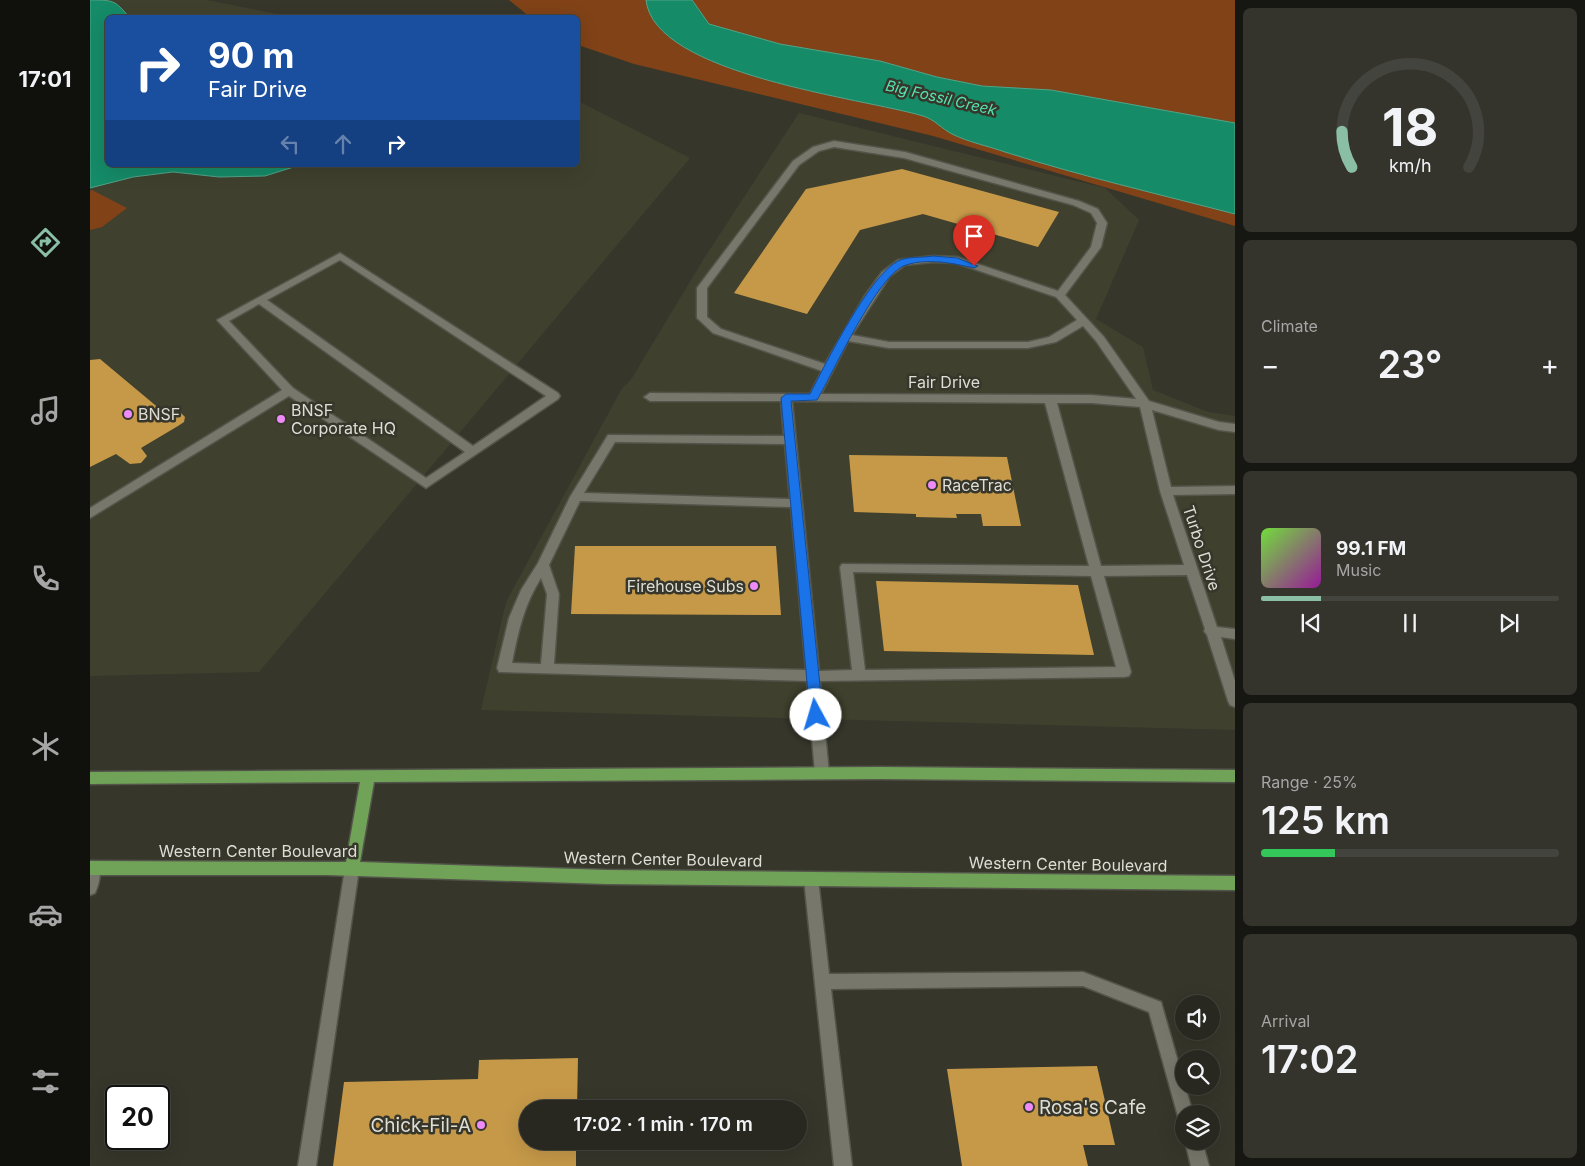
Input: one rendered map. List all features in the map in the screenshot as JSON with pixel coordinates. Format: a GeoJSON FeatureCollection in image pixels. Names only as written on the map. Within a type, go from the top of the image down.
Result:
{"type":"FeatureCollection","features":[{"type":"Feature","properties":{"kind":"main road"},"geometry":{"type":"LineString","coordinates":[[90,778],[822,773],[1235,776]]}},
{"type":"Feature","properties":{"kind":"main road"},"geometry":{"type":"LineString","coordinates":[[352,868],[368,775]]}},
{"type":"Feature","properties":{"kind":"main road","name":"Western Center Boulevard"},"geometry":{"type":"LineString","coordinates":[[92,868],[352,868],[606,877],[1235,883]]}},
{"type":"Feature","properties":{"kind":"street"},"geometry":{"type":"LineString","coordinates":[[828,369],[717,331],[702,318],[702,288],[796,164],[816,149],[834,144],[905,155],[1076,203],[1095,211],[1102,222],[1096,246],[1060,295]]}},
{"type":"Feature","properties":{"kind":"street"},"geometry":{"type":"LineString","coordinates":[[340,256],[554,396],[426,484],[289,391],[222,320],[340,256]]}},
{"type":"Feature","properties":{"kind":"street"},"geometry":{"type":"LineString","coordinates":[[813,398],[845,336],[886,274],[902,262],[933,259],[957,260],[1060,295],[1100,339],[1146,404]]}},
{"type":"Feature","properties":{"kind":"street"},"geometry":{"type":"LineString","coordinates":[[260,300],[473,452]]}},
{"type":"Feature","properties":{"kind":"street"},"geometry":{"type":"LineString","coordinates":[[845,336],[889,345],[1028,346],[1052,340],[1084,321]]}},
{"type":"Feature","properties":{"kind":"street"},"geometry":{"type":"LineString","coordinates":[[90,514],[289,391]]}},
{"type":"Feature","properties":{"kind":"street","name":"Fair Drive"},"geometry":{"type":"LineString","coordinates":[[650,397],[1091,399],[1146,404],[1219,426],[1235,428]]}},
{"type":"Feature","properties":{"kind":"street"},"geometry":{"type":"LineString","coordinates":[[786,398],[822,773]]}},
{"type":"Feature","properties":{"kind":"street"},"geometry":{"type":"LineString","coordinates":[[790,440],[612,438],[576,497],[542,565],[527,590],[515,618],[504,668],[813,676],[1124,672],[1050,399]]}},
{"type":"Feature","properties":{"kind":"street","name":"Turbo Drive"},"geometry":{"type":"LineString","coordinates":[[1146,404],[1166,491],[1210,631],[1235,701]]}},
{"type":"Feature","properties":{"kind":"street"},"geometry":{"type":"LineString","coordinates":[[1166,491],[1235,490]]}},
{"type":"Feature","properties":{"kind":"street"},"geometry":{"type":"LineString","coordinates":[[576,497],[796,503]]}},
{"type":"Feature","properties":{"kind":"street"},"geometry":{"type":"LineString","coordinates":[[542,565],[553,594],[547,668]]}},
{"type":"Feature","properties":{"kind":"street"},"geometry":{"type":"LineString","coordinates":[[859,675],[846,568],[1096,571],[1191,570]]}},
{"type":"Feature","properties":{"kind":"street"},"geometry":{"type":"LineString","coordinates":[[1210,631],[1235,634]]}},
{"type":"Feature","properties":{"kind":"street"},"geometry":{"type":"LineString","coordinates":[[90,888],[92,868]]}},
{"type":"Feature","properties":{"kind":"street"},"geometry":{"type":"LineString","coordinates":[[307,1166],[352,868]]}},
{"type":"Feature","properties":{"kind":"street"},"geometry":{"type":"LineString","coordinates":[[811,879],[843,1166]]}},
{"type":"Feature","properties":{"kind":"street"},"geometry":{"type":"LineString","coordinates":[[821,982],[1083,979],[1155,1007],[1182,1105]]}},
{"type":"Feature","properties":{"kind":"street"},"geometry":{"type":"LineString","coordinates":[[1196,1150],[1200,1166]]}},
{"type":"Feature","properties":{"kind":"shaded area","name":"BNSF Corporate HQ"},"geometry":{"type":"Polygon","coordinates":[[[90,0],[207,0],[282,15],[105,15],[105,167],[580,167],[580,102],[690,158],[259,672],[90,676],[90,0]]]}},
{"type":"Feature","properties":{"kind":"shaded area"},"geometry":{"type":"Polygon","coordinates":[[[509,0],[1235,0],[1235,226],[933,136],[634,64],[580,46],[580,15],[528,15],[509,0]]]}},
{"type":"Feature","properties":{"kind":"shaded area"},"geometry":{"type":"Polygon","coordinates":[[[799,113],[1105,188],[1139,220],[1096,319],[1143,347],[1153,390],[1208,412],[1235,416],[1235,730],[481,710],[506,602],[621,390],[632,378],[703,260],[799,113]]]}},
{"type":"Feature","properties":{"kind":"shaded area"},"geometry":{"type":"Polygon","coordinates":[[[92,190],[127,208],[102,227],[90,230],[90,191],[92,190]]]}},
{"type":"Feature","properties":{"kind":"water"},"geometry":{"type":"Polygon","coordinates":[[[90,0],[113,2],[127,15],[105,15],[105,167],[294,167],[265,176],[219,177],[173,172],[133,177],[90,188],[90,0]]]}},
{"type":"Feature","properties":{"kind":"water","name":"Big Fossil Creek"},"geometry":{"type":"Polygon","coordinates":[[[646,0],[692,0],[709,24],[780,44],[880,61],[937,77],[982,86],[1051,90],[1235,123],[1235,214],[1091,177],[971,142],[952,134],[931,119],[923,116],[811,91],[721,65],[684,47],[658,26],[646,0]]]}},
{"type":"Feature","properties":{"kind":"building"},"geometry":{"type":"Polygon","coordinates":[[[902,169],[1059,212],[1038,247],[923,214],[860,230],[807,314],[734,293],[806,189],[902,169]]]}},
{"type":"Feature","properties":{"kind":"building","name":"BNSF"},"geometry":{"type":"Polygon","coordinates":[[[100,359],[167,415],[181,413],[185,417],[184,422],[141,448],[147,456],[141,463],[130,464],[116,454],[90,467],[90,360],[100,359]]]}},
{"type":"Feature","properties":{"kind":"building","name":"RaceTrac"},"geometry":{"type":"Polygon","coordinates":[[[849,455],[1007,457],[1021,526],[983,526],[981,514],[956,514],[957,518],[916,517],[916,514],[854,512],[849,455]]]}},
{"type":"Feature","properties":{"kind":"building"},"geometry":{"type":"Polygon","coordinates":[[[575,546],[776,546],[781,615],[571,614],[575,546]]]}},
{"type":"Feature","properties":{"kind":"building"},"geometry":{"type":"Polygon","coordinates":[[[876,581],[1078,585],[1094,655],[884,651],[876,581]]]}},
{"type":"Feature","properties":{"kind":"building"},"geometry":{"type":"Polygon","coordinates":[[[578,1058],[577,1100],[519,1100],[519,1150],[576,1150],[576,1166],[333,1166],[344,1082],[478,1079],[479,1060],[578,1058]]]}},
{"type":"Feature","properties":{"kind":"building","name":"Rosa's Cafe"},"geometry":{"type":"Polygon","coordinates":[[[1097,1066],[1115,1145],[1083,1145],[1088,1166],[962,1166],[947,1069],[1097,1066]]]}},
{"type":"Feature","properties":{"kind":"place","name":"BNSF"},"geometry":{"type":"Point","coordinates":[128,414]}},
{"type":"Feature","properties":{"kind":"place","name":"BNSF Corporate HQ"},"geometry":{"type":"Point","coordinates":[281,419]}},
{"type":"Feature","properties":{"kind":"place","name":"RaceTrac"},"geometry":{"type":"Point","coordinates":[932,485]}},
{"type":"Feature","properties":{"kind":"place","name":"Firehouse Subs"},"geometry":{"type":"Point","coordinates":[754,586]}},
{"type":"Feature","properties":{"kind":"place","name":"Rosa's Cafe"},"geometry":{"type":"Point","coordinates":[1029,1107]}},
{"type":"Feature","properties":{"kind":"place","name":"Chick-Fil-A"},"geometry":{"type":"Point","coordinates":[481,1125]}},
{"type":"Feature","properties":{"kind":"route"},"geometry":{"type":"LineString","coordinates":[[816,715],[786,398],[813,398],[838,347],[868,299],[886,274],[902,262],[933,259],[957,260],[974,266]]}}]}
